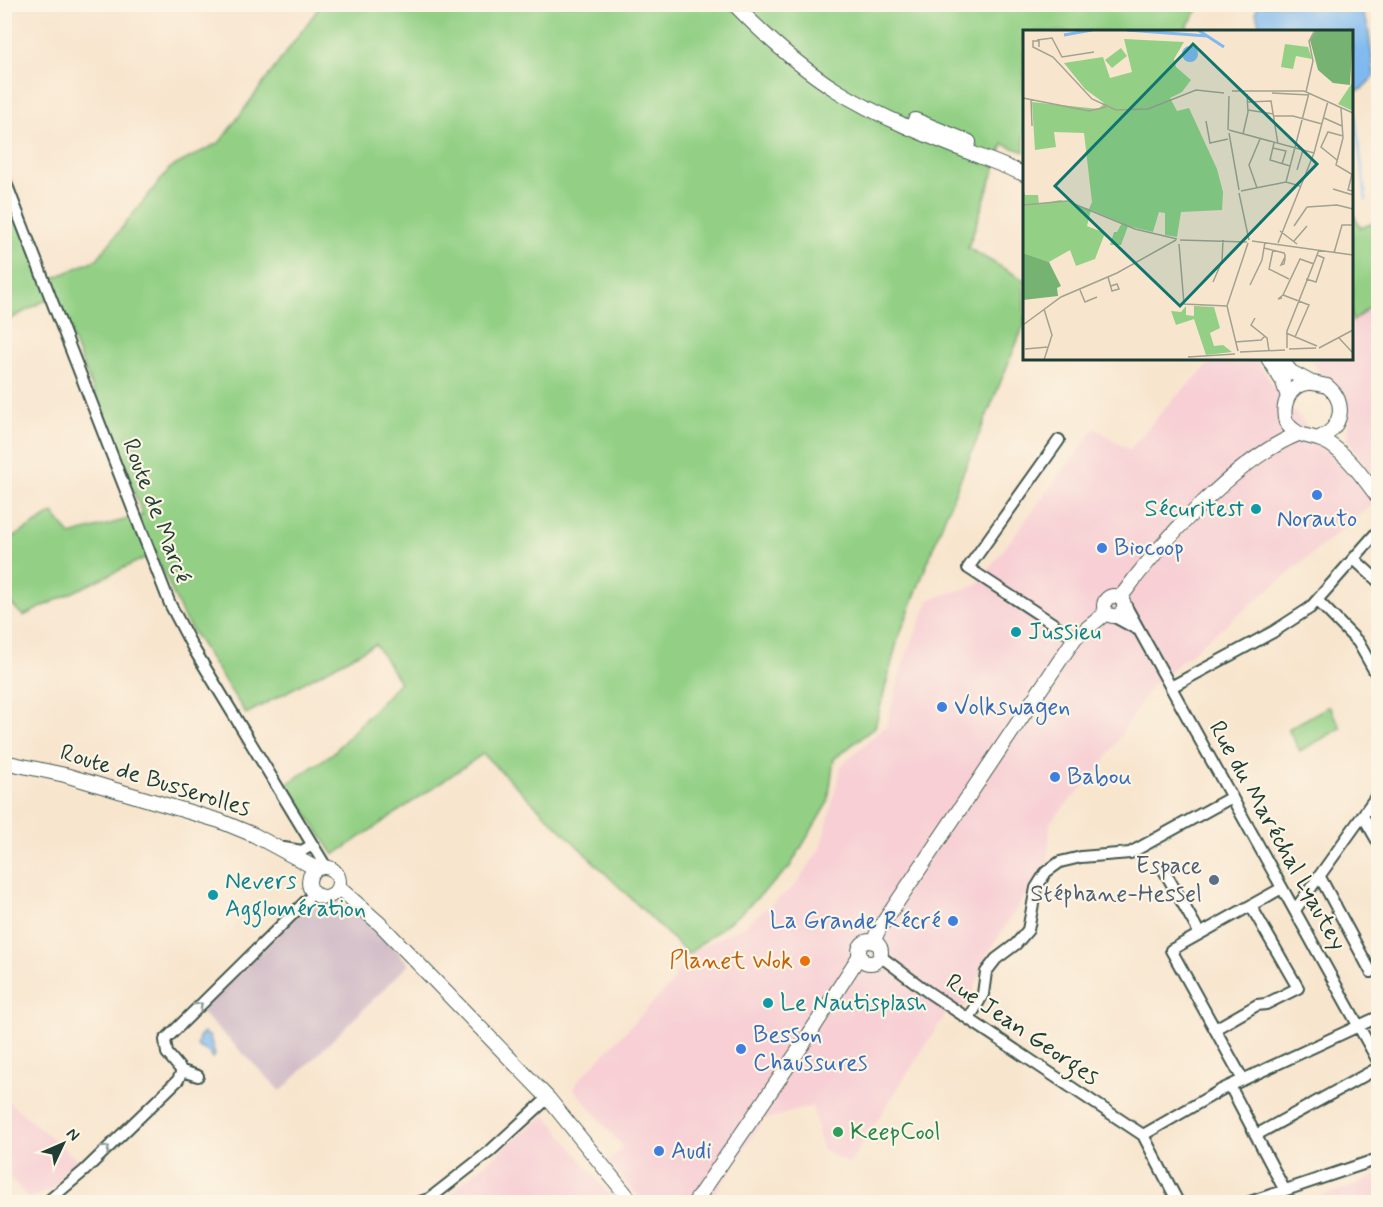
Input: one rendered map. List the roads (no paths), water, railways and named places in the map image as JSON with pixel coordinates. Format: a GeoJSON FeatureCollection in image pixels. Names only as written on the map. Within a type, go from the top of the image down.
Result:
{"type":"FeatureCollection","features":[{"type":"Feature","properties":{"kind":"main road"},"geometry":{"type":"LineString","coordinates":[[734,4],[796,62],[837,90],[939,141],[1023,174]]}},
{"type":"Feature","properties":{"kind":"main road"},"geometry":{"type":"LineString","coordinates":[[746,4],[805,58],[866,97],[905,116],[1023,164]]}},
{"type":"Feature","properties":{"kind":"main road"},"geometry":{"type":"LineString","coordinates":[[696,1202],[852,971],[880,949],[873,942],[879,929],[1075,638],[1110,615],[1103,607],[1105,600],[1111,596],[1122,599],[1152,558],[1276,434],[1285,418],[1288,398],[1283,382],[1269,360]]}},
{"type":"Feature","properties":{"kind":"main road"},"geometry":{"type":"LineString","coordinates":[[1282,360],[1291,372],[1310,382],[1327,386],[1336,395],[1340,409],[1335,427],[1349,460],[1378,497]]}},
{"type":"Feature","properties":{"kind":"main road"},"geometry":{"type":"LineString","coordinates":[[1288,398],[1297,386],[1310,382]]}},
{"type":"Feature","properties":{"kind":"main road"},"geometry":{"type":"LineString","coordinates":[[1285,418],[1291,429],[1298,434],[1319,438],[1349,460]]}},
{"type":"Feature","properties":{"kind":"main road"},"geometry":{"type":"LineString","coordinates":[[1319,438],[1335,427]]}},
{"type":"Feature","properties":{"kind":"main road"},"geometry":{"type":"LineString","coordinates":[[1239,471],[1281,441],[1298,434]]}},
{"type":"Feature","properties":{"kind":"main road","name":"Route de Busserolles"},"geometry":{"type":"LineString","coordinates":[[4,762],[65,775],[220,821],[288,854],[320,883],[365,913],[548,1098],[632,1203]]}},
{"type":"Feature","properties":{"kind":"street","name":"Route de Marcé"},"geometry":{"type":"LineString","coordinates":[[4,178],[171,604],[192,646],[311,842],[320,883]]}},
{"type":"Feature","properties":{"kind":"street"},"geometry":{"type":"LineString","coordinates":[[1059,440],[968,568],[1075,638]]}},
{"type":"Feature","properties":{"kind":"street"},"geometry":{"type":"LineString","coordinates":[[1171,687],[1273,632],[1318,601],[1378,531]]}},
{"type":"Feature","properties":{"kind":"street"},"geometry":{"type":"LineString","coordinates":[[1354,559],[1378,581]]}},
{"type":"Feature","properties":{"kind":"street","name":"Rue du Maréchal Lyautey"},"geometry":{"type":"LineString","coordinates":[[1122,599],[1378,1061]]}},
{"type":"Feature","properties":{"kind":"street"},"geometry":{"type":"LineString","coordinates":[[1318,601],[1358,642],[1378,677]]}},
{"type":"Feature","properties":{"kind":"street"},"geometry":{"type":"LineString","coordinates":[[1110,615],[1140,631]]}},
{"type":"Feature","properties":{"kind":"street"},"geometry":{"type":"LineString","coordinates":[[1295,910],[1378,794]]}},
{"type":"Feature","properties":{"kind":"street"},"geometry":{"type":"LineString","coordinates":[[969,1019],[983,994],[986,972],[996,959],[1016,944],[1028,930],[1036,888],[1046,872],[1060,862],[1081,857],[1130,853],[1232,797]]}},
{"type":"Feature","properties":{"kind":"street"},"geometry":{"type":"LineString","coordinates":[[1363,816],[1378,842]]}},
{"type":"Feature","properties":{"kind":"street"},"geometry":{"type":"LineString","coordinates":[[274,846],[302,851],[311,842]]}},
{"type":"Feature","properties":{"kind":"street"},"geometry":{"type":"LineString","coordinates":[[1165,872],[1200,934]]}},
{"type":"Feature","properties":{"kind":"street"},"geometry":{"type":"LineString","coordinates":[[1320,877],[1371,972]]}},
{"type":"Feature","properties":{"kind":"street"},"geometry":{"type":"LineString","coordinates":[[198,1076],[182,1071],[167,1053],[165,1040],[320,883]]}},
{"type":"Feature","properties":{"kind":"street"},"geometry":{"type":"LineString","coordinates":[[1243,1080],[1171,950],[1282,888]]}},
{"type":"Feature","properties":{"kind":"street"},"geometry":{"type":"LineString","coordinates":[[1215,1029],[1257,1005],[1266,1004],[1298,988],[1251,906]]}},
{"type":"Feature","properties":{"kind":"street","name":"Rue Jean Georges"},"geometry":{"type":"LineString","coordinates":[[870,958],[969,1019],[1143,1135]]}},
{"type":"Feature","properties":{"kind":"street"},"geometry":{"type":"LineString","coordinates":[[1178,1203],[1143,1135],[1171,1117],[1230,1086],[1360,1028],[1378,1017]]}},
{"type":"Feature","properties":{"kind":"street"},"geometry":{"type":"LineString","coordinates":[[1256,1135],[1378,1068]]}},
{"type":"Feature","properties":{"kind":"street"},"geometry":{"type":"LineString","coordinates":[[47,1203],[84,1171],[178,1080],[182,1071]]}},
{"type":"Feature","properties":{"kind":"street"},"geometry":{"type":"LineString","coordinates":[[1230,1086],[1284,1189]]}},
{"type":"Feature","properties":{"kind":"street"},"geometry":{"type":"LineString","coordinates":[[420,1203],[429,1199],[489,1152],[548,1098]]}},
{"type":"Feature","properties":{"kind":"street"},"geometry":{"type":"LineString","coordinates":[[1250,1203],[1284,1189],[1378,1159]]}},
{"type":"Feature","properties":{"kind":"water"},"geometry":{"type":"Polygon","coordinates":[[[1257,5],[1359,5],[1368,26],[1374,76],[1362,89],[1353,92],[1353,30],[1261,30],[1256,13],[1257,5]]]}},
{"type":"Feature","properties":{"kind":"water"},"geometry":{"type":"Polygon","coordinates":[[[204,1033],[210,1037],[215,1055],[212,1058],[208,1052],[197,1046],[199,1037],[204,1033]]]}},
{"type":"Feature","properties":{"kind":"waterway"},"geometry":{"type":"LineString","coordinates":[[1353,100],[1366,200]]}},
{"type":"Feature","properties":{"kind":"place","name":"Norauto"},"geometry":{"type":"Point","coordinates":[1317,495]}},
{"type":"Feature","properties":{"kind":"place","name":"Sécuritest"},"geometry":{"type":"Point","coordinates":[1256,509]}},
{"type":"Feature","properties":{"kind":"place","name":"Biocoop"},"geometry":{"type":"Point","coordinates":[1102,548]}},
{"type":"Feature","properties":{"kind":"place","name":"Jussieu"},"geometry":{"type":"Point","coordinates":[1016,632]}},
{"type":"Feature","properties":{"kind":"place","name":"Volkswagen"},"geometry":{"type":"Point","coordinates":[942,707]}},
{"type":"Feature","properties":{"kind":"place","name":"Babou"},"geometry":{"type":"Point","coordinates":[1055,777]}},
{"type":"Feature","properties":{"kind":"place","name":"Espace Stéphane-Hessel"},"geometry":{"type":"Point","coordinates":[1214,880]}},
{"type":"Feature","properties":{"kind":"place","name":"Nevers Agglomération"},"geometry":{"type":"Point","coordinates":[213,895]}},
{"type":"Feature","properties":{"kind":"place","name":"La Grande Récré"},"geometry":{"type":"Point","coordinates":[953,921]}},
{"type":"Feature","properties":{"kind":"place","name":"Planet Wok"},"geometry":{"type":"Point","coordinates":[805,961]}},
{"type":"Feature","properties":{"kind":"place","name":"Le Nautisplash"},"geometry":{"type":"Point","coordinates":[768,1003]}},
{"type":"Feature","properties":{"kind":"place","name":"Besson Chaussures"},"geometry":{"type":"Point","coordinates":[741,1049]}},
{"type":"Feature","properties":{"kind":"place","name":"KeepCool"},"geometry":{"type":"Point","coordinates":[838,1132]}},
{"type":"Feature","properties":{"kind":"place","name":"Audi"},"geometry":{"type":"Point","coordinates":[659,1151]}}]}
